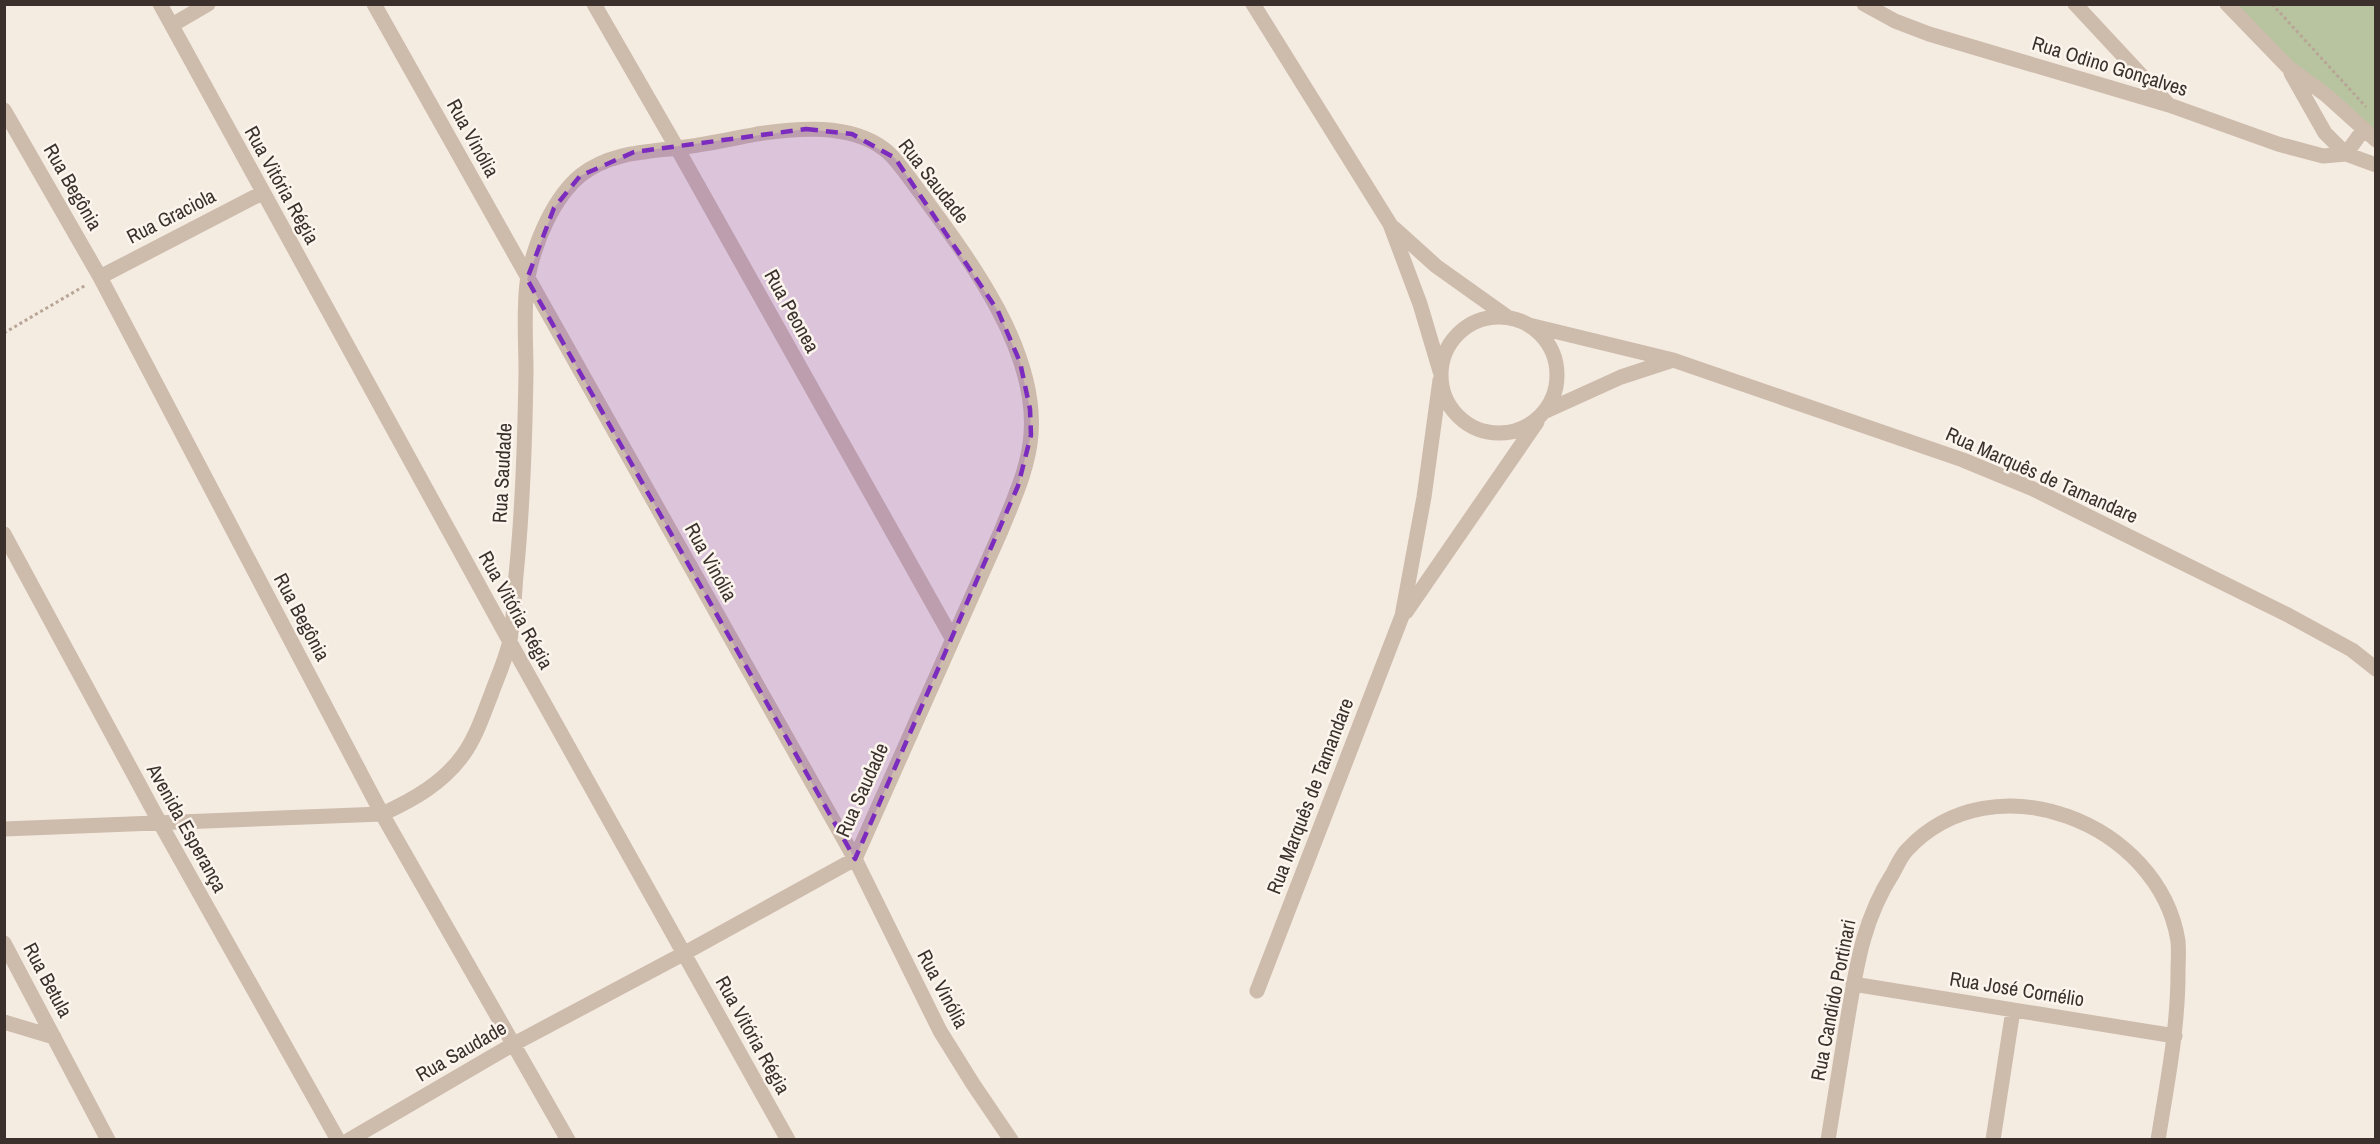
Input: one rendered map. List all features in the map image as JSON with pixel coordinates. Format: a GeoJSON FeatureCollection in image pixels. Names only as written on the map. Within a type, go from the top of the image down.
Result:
{"type":"FeatureCollection","features":[{"type":"Feature","properties":{"kind":"street","name":"Rua Vitória Régia"},"geometry":{"type":"LineString","coordinates":[[160,4],[510,642],[788,1140]]}},
{"type":"Feature","properties":{"kind":"street"},"geometry":{"type":"LineString","coordinates":[[172,25],[208,4]]}},
{"type":"Feature","properties":{"kind":"street","name":"Rua Vinólia"},"geometry":{"type":"LineString","coordinates":[[374,4],[855,860],[940,1030],[1011,1140]]}},
{"type":"Feature","properties":{"kind":"street","name":"Rua Peonea"},"geometry":{"type":"LineString","coordinates":[[594,4],[952,638]]}},
{"type":"Feature","properties":{"kind":"street","name":"Rua Marquês de Tamandare"},"geometry":{"type":"LineString","coordinates":[[1253,4],[1390,224],[1420,304],[1440,376],[1424,497],[1402,616],[1257,991]]}},
{"type":"Feature","properties":{"kind":"street","name":"Rua Odino Gonçalves"},"geometry":{"type":"LineString","coordinates":[[1864,4],[1895,21],[1929,34],[2169,105],[2300,150],[2331,157],[2346,154]]}},
{"type":"Feature","properties":{"kind":"street"},"geometry":{"type":"LineString","coordinates":[[2075,4],[2169,105]]}},
{"type":"Feature","properties":{"kind":"street"},"geometry":{"type":"LineString","coordinates":[[2227,4],[2288,67],[2326,95],[2376,140]]}},
{"type":"Feature","properties":{"kind":"street"},"geometry":{"type":"LineString","coordinates":[[2288,67],[2325,133],[2346,154],[2376,165]]}},
{"type":"Feature","properties":{"kind":"street","name":"Rua Begônia"},"geometry":{"type":"LineString","coordinates":[[4,110],[100,277],[382,814],[568,1140]]}},
{"type":"Feature","properties":{"kind":"street"},"geometry":{"type":"LineString","coordinates":[[2325,133],[2349,118]]}},
{"type":"Feature","properties":{"kind":"street","name":"Rua Saudade"},"geometry":{"type":"LineString","coordinates":[[4,829],[382,814],[409,802],[441,780],[464,754],[482,720],[510,642],[525,471],[527,279],[554,208],[566,191],[580,176],[595,166],[634,152],[677,148],[765,133],[806,129],[835,131],[869,140],[895,158],[942,223],[998,311],[1013,343],[1026,382],[1031,435],[1018,486],[1001,531],[855,860],[512,1045],[349,1140]]}},
{"type":"Feature","properties":{"kind":"street"},"geometry":{"type":"LineString","coordinates":[[2346,154],[2363,130]]}},
{"type":"Feature","properties":{"kind":"street","name":"Rua Graciola"},"geometry":{"type":"LineString","coordinates":[[100,277],[262,193]]}},
{"type":"Feature","properties":{"kind":"street","name":"Rua Marquês de Tamandare"},"geometry":{"type":"LineString","coordinates":[[1390,224],[1436,267],[1509,318]]}},
{"type":"Feature","properties":{"kind":"street"},"geometry":{"type":"LineString","coordinates":[[1543,414],[1553,399],[1558,372],[1549,345],[1540,334],[1529,326],[1509,318],[1493,317],[1477,321],[1463,329],[1447,348],[1440,376],[1445,399],[1455,415],[1470,427],[1488,433],[1507,434],[1525,428],[1543,414],[1621,377],[1673,360]]}},
{"type":"Feature","properties":{"kind":"street","name":"Rua Marquês de Tamandare"},"geometry":{"type":"LineString","coordinates":[[1529,326],[1673,360],[1963,460],[2031,488],[2330,637],[2352,650],[2376,669]]}},
{"type":"Feature","properties":{"kind":"street","name":"Rua Marquês de Tamandare"},"geometry":{"type":"LineString","coordinates":[[1402,616],[1543,414]]}},
{"type":"Feature","properties":{"kind":"street","name":"Avenida Esperança"},"geometry":{"type":"LineString","coordinates":[[4,534],[159,823],[338,1140]]}},
{"type":"Feature","properties":{"kind":"street","name":"Rua Candido Portinari"},"geometry":{"type":"LineString","coordinates":[[1828,1140],[1853,984],[1864,933],[1875,904],[1906,851],[1932,828],[1960,815],[1995,806],[2036,807],[2072,816],[2106,834],[2145,869],[2167,906],[2178,942],[2178,990],[2175,1035],[2158,1140]]}},
{"type":"Feature","properties":{"kind":"street","name":"Rua Betula"},"geometry":{"type":"LineString","coordinates":[[4,943],[108,1140]]}},
{"type":"Feature","properties":{"kind":"street","name":"Rua José Cornélio"},"geometry":{"type":"LineString","coordinates":[[1853,984],[2175,1035]]}},
{"type":"Feature","properties":{"kind":"street"},"geometry":{"type":"LineString","coordinates":[[1993,1140],[2013,1010]]}},
{"type":"Feature","properties":{"kind":"street"},"geometry":{"type":"LineString","coordinates":[[4,1022],[54,1037]]}},
{"type":"Feature","properties":{"kind":"path"},"geometry":{"type":"LineString","coordinates":[[2272,4],[2368,109]]}},
{"type":"Feature","properties":{"kind":"path"},"geometry":{"type":"LineString","coordinates":[[4,333],[100,277]]}},
{"type":"Feature","properties":{"kind":"highlighted area"},"geometry":{"type":"Polygon","coordinates":[[[806,129],[852,134],[895,158],[998,311],[1020,362],[1030,409],[1031,435],[1018,486],[855,859],[527,279],[554,208],[580,176],[634,152],[806,129]]]}},
{"type":"Feature","properties":{"kind":"green space"},"geometry":{"type":"Polygon","coordinates":[[[2236,5],[2375,5],[2375,142],[2329,103],[2236,5]]]}}]}
